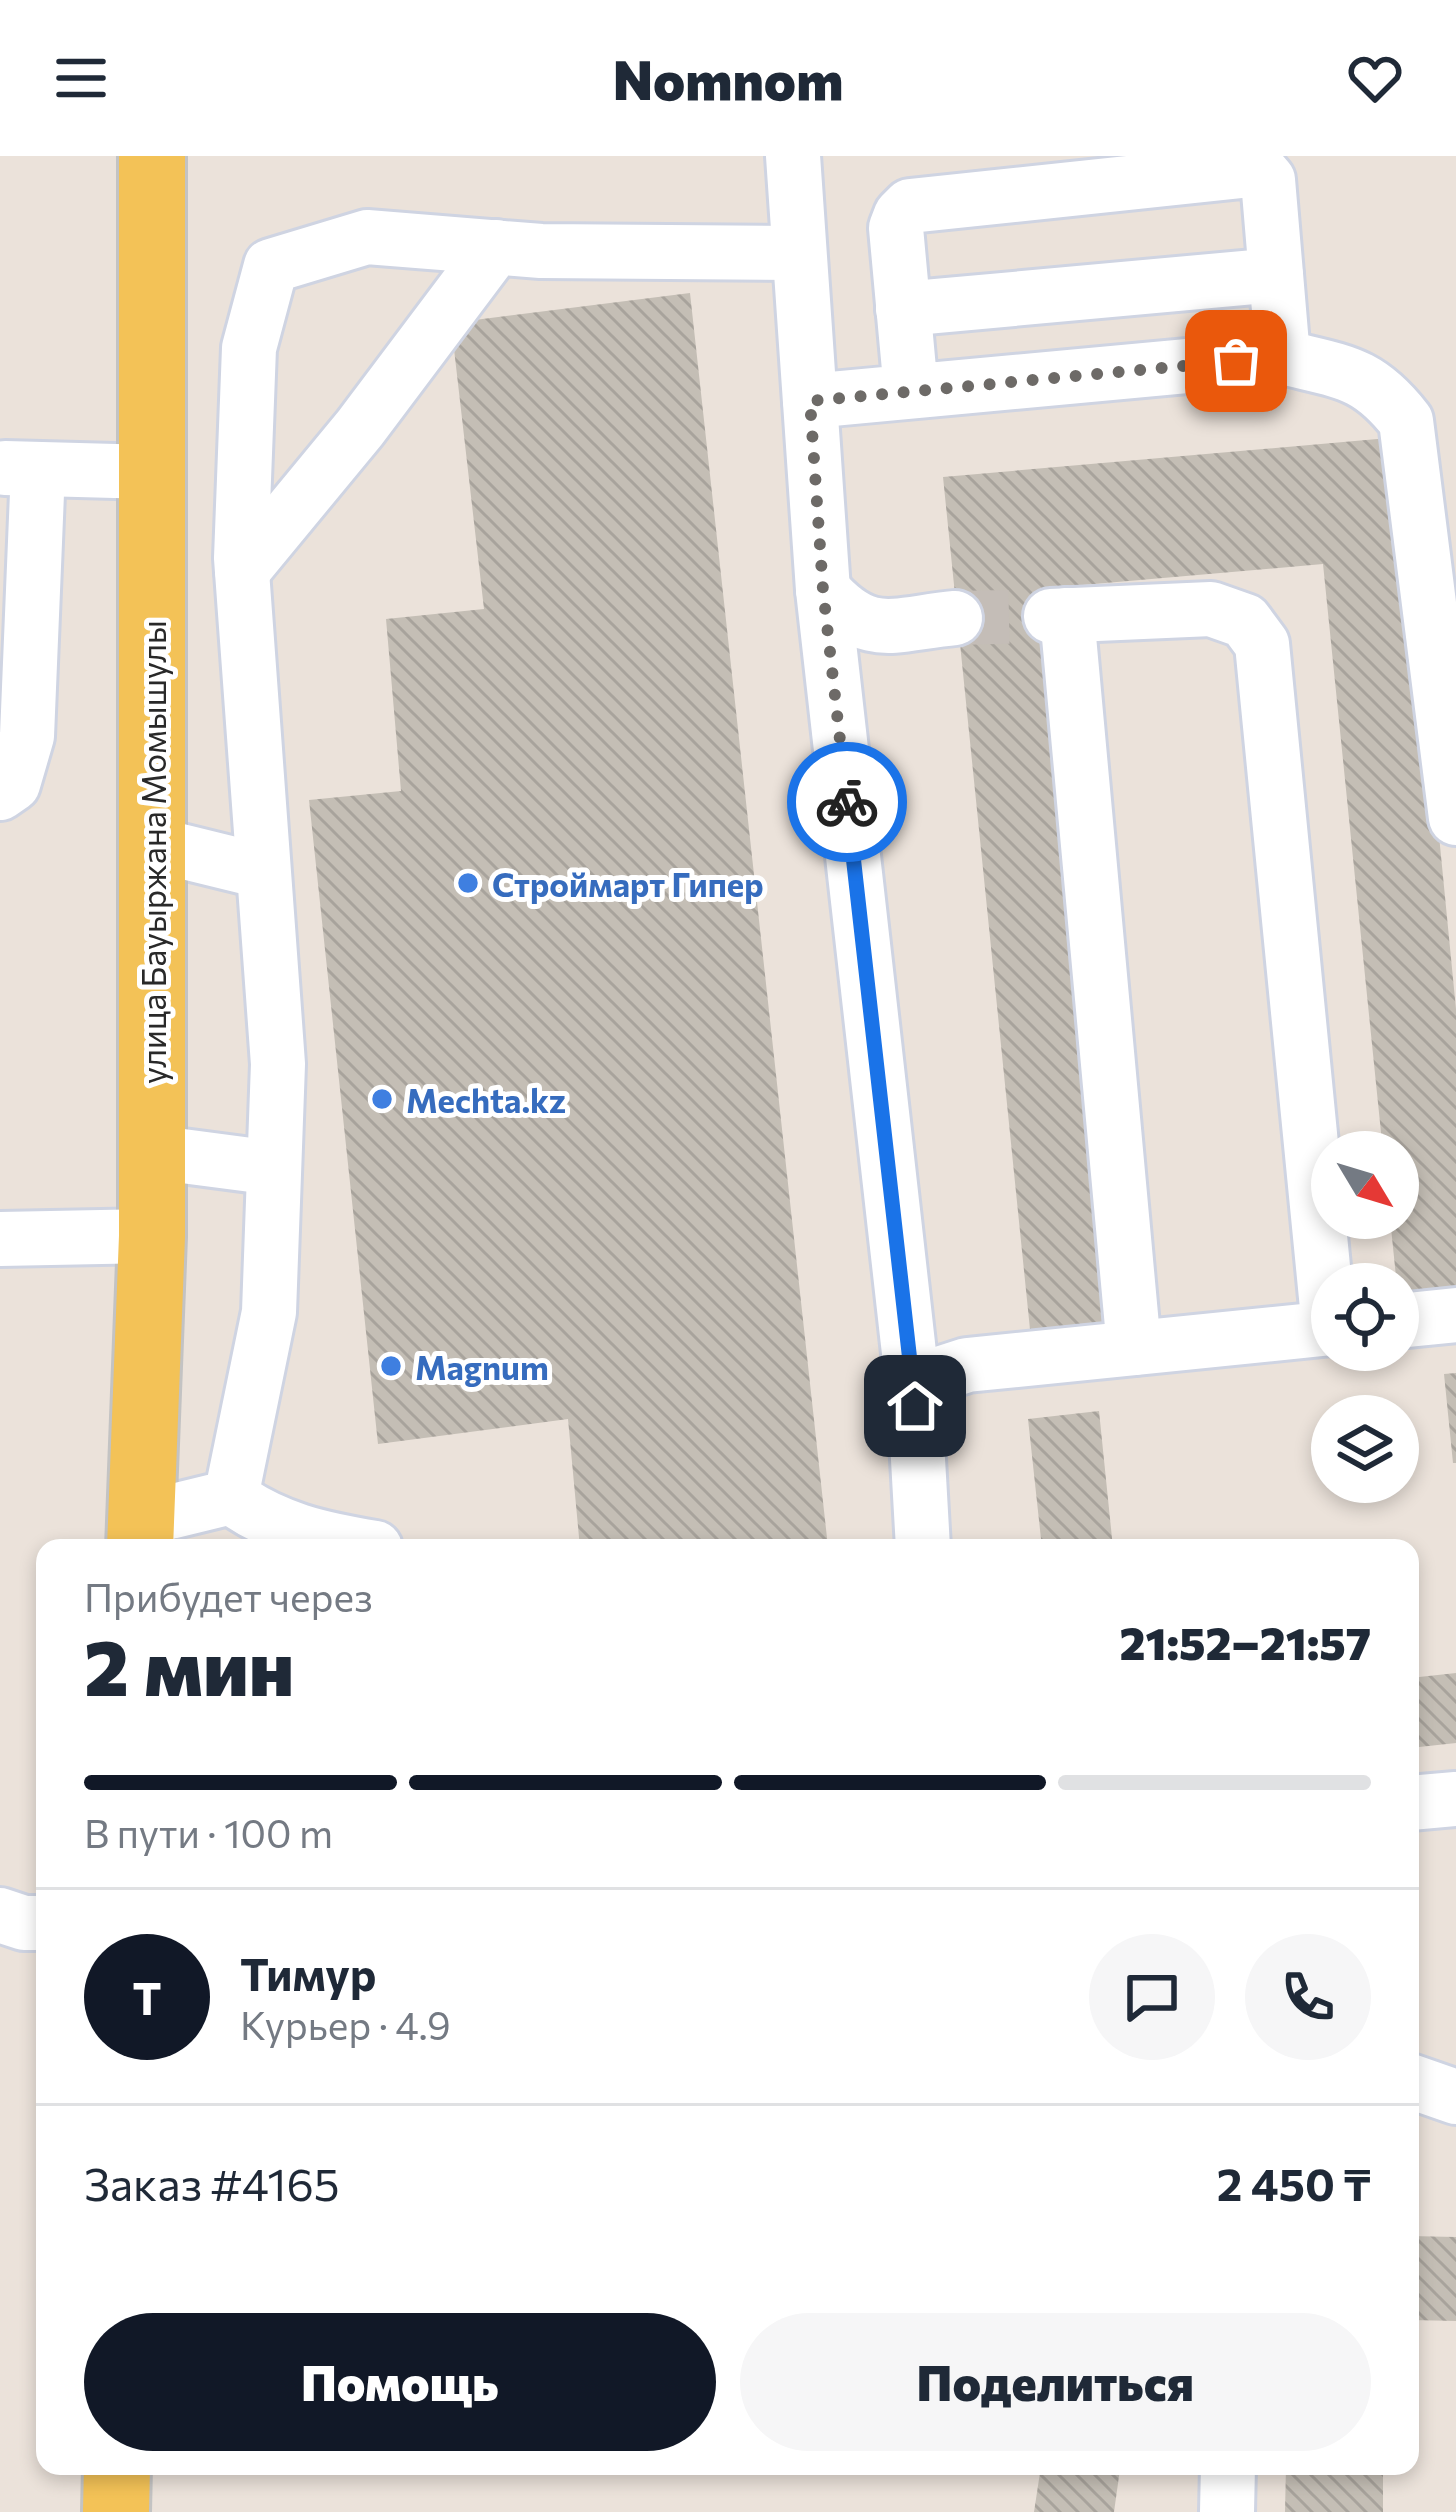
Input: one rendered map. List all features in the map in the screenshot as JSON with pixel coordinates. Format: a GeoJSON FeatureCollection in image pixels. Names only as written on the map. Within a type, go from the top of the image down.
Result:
{"type":"FeatureCollection","features":[{"type":"Feature","properties":{"kind":"main road","name":"улица Бауыржана Момышулы"},"geometry":{"type":"LineString","coordinates":[[140,1533],[152,1236],[152,156]]}},
{"type":"Feature","properties":{"kind":"main road"},"geometry":{"type":"LineString","coordinates":[[116,2512],[117,2475]]}},
{"type":"Feature","properties":{"kind":"street"},"geometry":{"type":"LineString","coordinates":[[793,156],[823,590],[915,1406],[922,1539]]}},
{"type":"Feature","properties":{"kind":"street"},"geometry":{"type":"LineString","coordinates":[[911,392],[896,228],[910,206],[1251,170],[1262,172],[1268,180],[1283,357]]}},
{"type":"Feature","properties":{"kind":"street"},"geometry":{"type":"LineString","coordinates":[[231,1497],[268,1312],[278,1064],[242,571],[250,348],[271,266],[368,236],[496,247],[797,253]]}},
{"type":"Feature","properties":{"kind":"street"},"geometry":{"type":"LineString","coordinates":[[242,571],[360,428],[496,247]]}},
{"type":"Feature","properties":{"kind":"street"},"geometry":{"type":"LineString","coordinates":[[903,309],[1276,275]]}},
{"type":"Feature","properties":{"kind":"street"},"geometry":{"type":"LineString","coordinates":[[810,401],[1283,357],[1360,376],[1384,393],[1406,422],[1456,818]]}},
{"type":"Feature","properties":{"kind":"street"},"geometry":{"type":"LineString","coordinates":[[0,794],[13,784],[27,736],[19,468],[152,472]]}},
{"type":"Feature","properties":{"kind":"street"},"geometry":{"type":"LineString","coordinates":[[823,590],[846,616],[870,626],[955,618]]}},
{"type":"Feature","properties":{"kind":"street"},"geometry":{"type":"LineString","coordinates":[[1134,1348],[1059,615],[1211,609],[1245,621],[1262,644],[1324,1263]]}},
{"type":"Feature","properties":{"kind":"street"},"geometry":{"type":"LineString","coordinates":[[152,844],[262,871]]}},
{"type":"Feature","properties":{"kind":"street"},"geometry":{"type":"LineString","coordinates":[[152,1153],[274,1168]]}},
{"type":"Feature","properties":{"kind":"street"},"geometry":{"type":"LineString","coordinates":[[0,1241],[152,1236]]}},
{"type":"Feature","properties":{"kind":"street"},"geometry":{"type":"LineString","coordinates":[[1419,1319],[1456,1315]]}},
{"type":"Feature","properties":{"kind":"street"},"geometry":{"type":"LineString","coordinates":[[915,1406],[933,1376],[967,1365],[1311,1330]]}},
{"type":"Feature","properties":{"kind":"street"},"geometry":{"type":"LineString","coordinates":[[140,1533],[231,1497]]}},
{"type":"Feature","properties":{"kind":"street"},"geometry":{"type":"LineString","coordinates":[[231,1497],[259,1518],[318,1539]]}},
{"type":"Feature","properties":{"kind":"street"},"geometry":{"type":"LineString","coordinates":[[1419,1801],[1456,1799]]}},
{"type":"Feature","properties":{"kind":"street"},"geometry":{"type":"LineString","coordinates":[[0,1915],[36,1923]]}},
{"type":"Feature","properties":{"kind":"street"},"geometry":{"type":"LineString","coordinates":[[1227,2512],[1228,2475]]}},
{"type":"Feature","properties":{"kind":"building"},"geometry":{"type":"Polygon","coordinates":[[[690,293],[827,1539],[579,1539],[568,1419],[378,1444],[309,800],[401,791],[386,619],[484,609],[451,323],[690,293]]]}},
{"type":"Feature","properties":{"kind":"building"},"geometry":{"type":"Polygon","coordinates":[[[1400,437],[1456,1009],[1456,1300],[1419,1304],[1419,1263],[1395,1263],[1392,1239],[1419,1239],[1419,1131],[1381,1131],[1323,564],[1048,588],[1118,1336],[1032,1349],[943,477],[1400,437]]]}},
{"type":"Feature","properties":{"kind":"building"},"geometry":{"type":"Polygon","coordinates":[[[1456,1373],[1456,1463],[1453,1463],[1444,1374],[1456,1373]]]}},
{"type":"Feature","properties":{"kind":"building"},"geometry":{"type":"Polygon","coordinates":[[[1099,1411],[1112,1539],[1041,1539],[1028,1419],[1099,1411]]]}},
{"type":"Feature","properties":{"kind":"building"},"geometry":{"type":"Polygon","coordinates":[[[1456,1673],[1456,1743],[1419,1747],[1419,1677],[1456,1673]]]}},
{"type":"Feature","properties":{"kind":"building"},"geometry":{"type":"Polygon","coordinates":[[[1419,2236],[1456,2237],[1456,2321],[1419,2320],[1419,2236]]]}},
{"type":"Feature","properties":{"kind":"building"},"geometry":{"type":"Polygon","coordinates":[[[1040,2475],[1119,2475],[1114,2512],[1034,2512],[1040,2475]]]}},
{"type":"Feature","properties":{"kind":"building"},"geometry":{"type":"Polygon","coordinates":[[[1286,2475],[1383,2475],[1383,2512],[1285,2512],[1286,2475]]]}},
{"type":"Feature","properties":{"kind":"tunnel"},"geometry":{"type":"LineString","coordinates":[[955,618],[1051,616]]}},
{"type":"Feature","properties":{"kind":"way so far"},"geometry":{"type":"LineString","coordinates":[[847,802],[823,590],[810,401],[1236,361]]}},
{"type":"Feature","properties":{"kind":"place","name":"Строймарт Гипер"},"geometry":{"type":"Point","coordinates":[468,883]}},
{"type":"Feature","properties":{"kind":"place","name":"Mechta.kz"},"geometry":{"type":"Point","coordinates":[382,1099]}},
{"type":"Feature","properties":{"kind":"place","name":"Magnum"},"geometry":{"type":"Point","coordinates":[391,1366]}},
{"type":"Feature","properties":{"kind":"route"},"geometry":{"type":"LineString","coordinates":[[847,802],[915,1406]]}}]}
